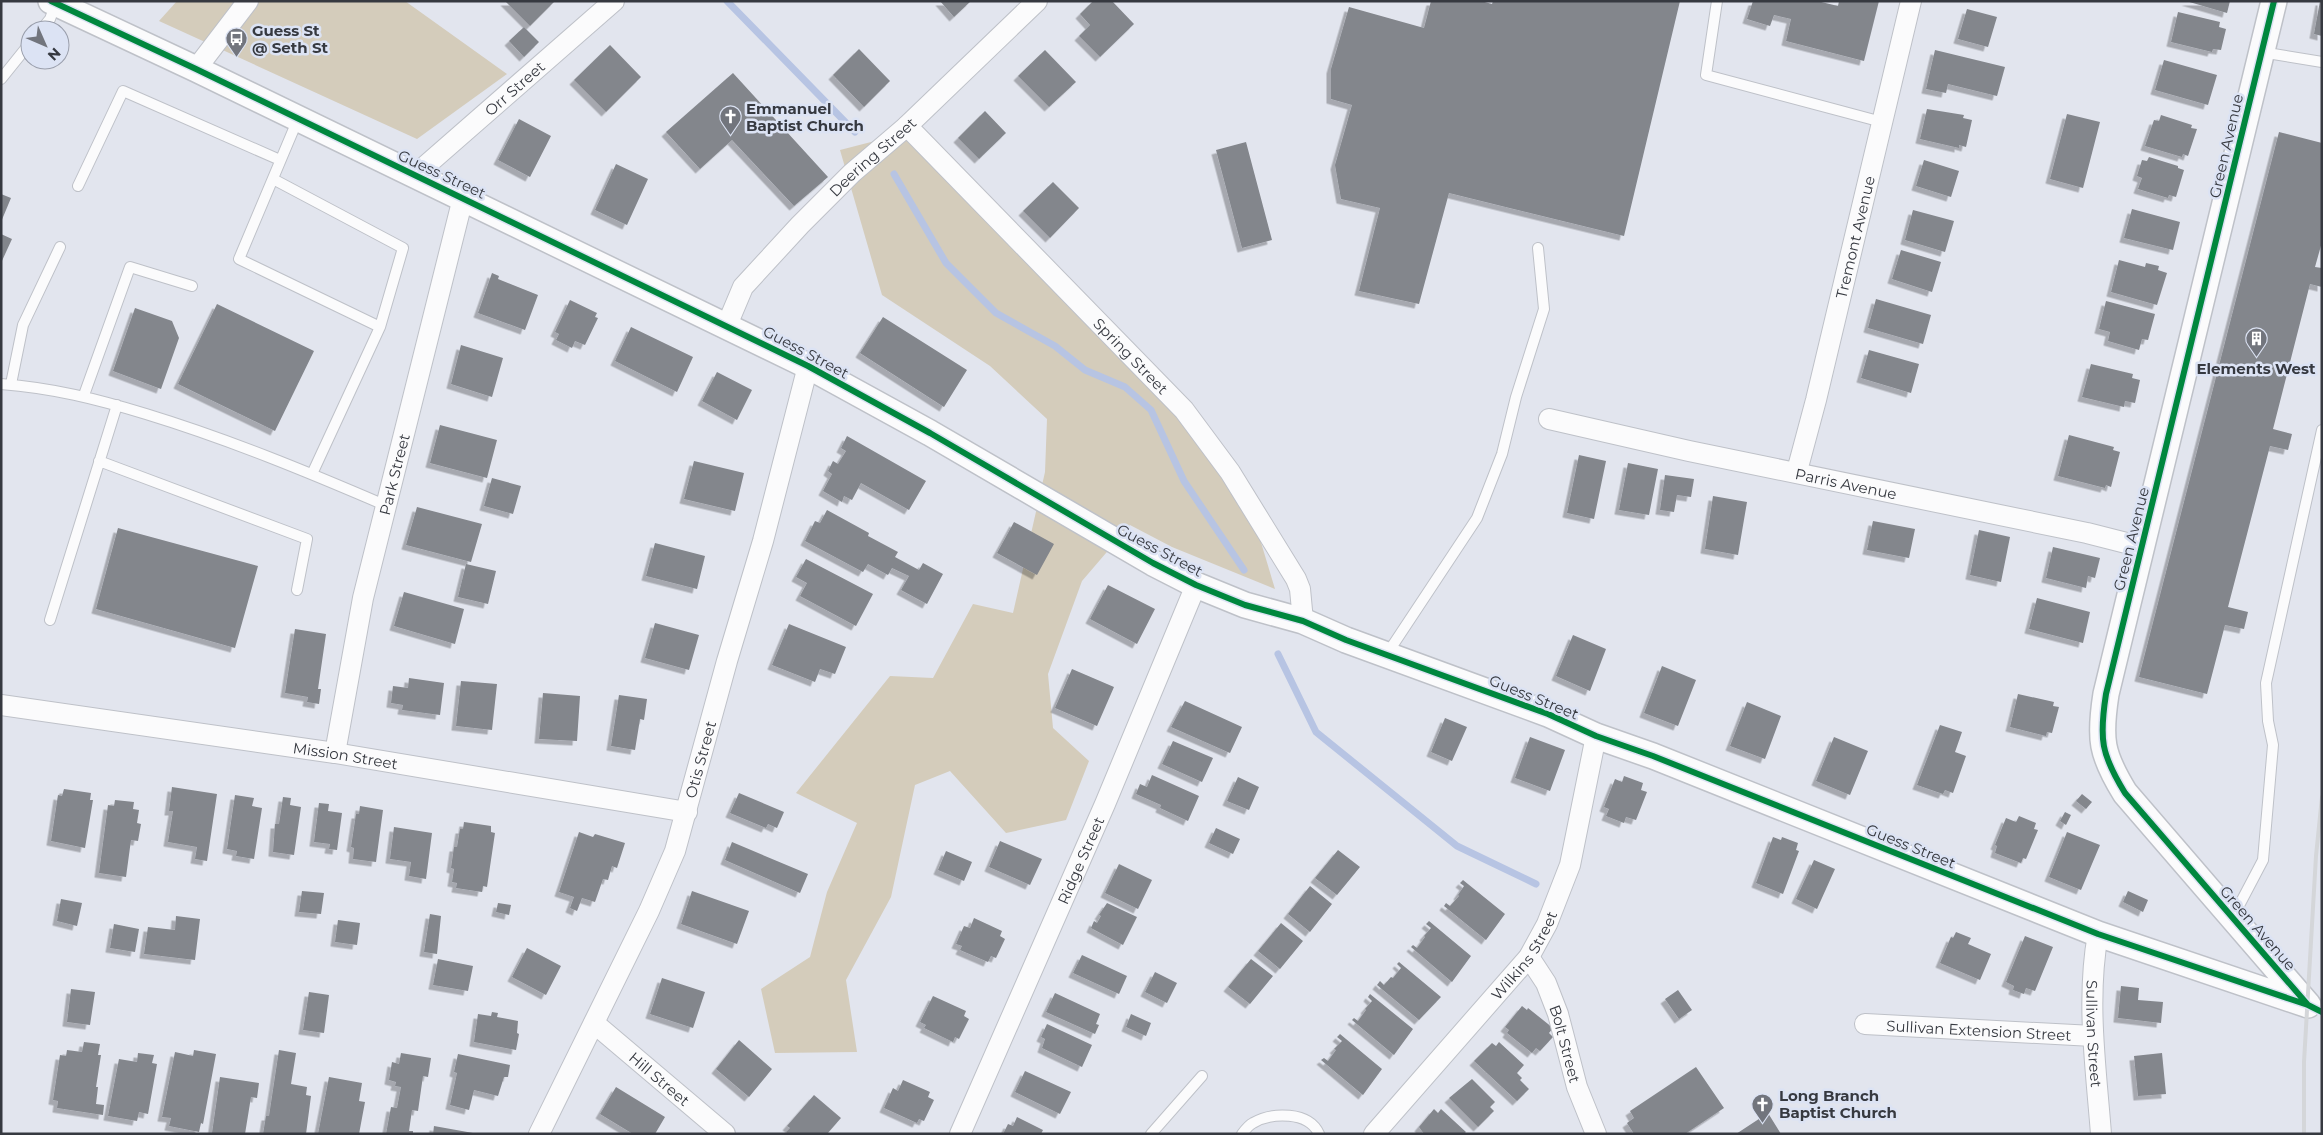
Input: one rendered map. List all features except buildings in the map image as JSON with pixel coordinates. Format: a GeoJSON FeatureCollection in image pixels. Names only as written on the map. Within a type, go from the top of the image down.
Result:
{"type":"FeatureCollection","features":[{"type":"Feature","properties":{"kind":"street"},"geometry":{"type":"LineString","coordinates":[[196,69],[248,1]]}},
{"type":"Feature","properties":{"kind":"street","name":"Orr Street"},"geometry":{"type":"LineString","coordinates":[[415,175],[614,1]]}},
{"type":"Feature","properties":{"kind":"street","name":"Deering Street"},"geometry":{"type":"LineString","coordinates":[[727,325],[742,288],[852,173],[907,126],[1037,1]]}},
{"type":"Feature","properties":{"kind":"street","name":"Tremont Avenue"},"geometry":{"type":"LineString","coordinates":[[1796,471],[1816,400],[1911,1]]}},
{"type":"Feature","properties":{"kind":"street","name":"Green Avenue"},"geometry":{"type":"LineString","coordinates":[[2274,1],[2106,694],[2101,727],[2104,751],[2112,771],[2125,793],[2232,918],[2315,1009]]}},
{"type":"Feature","properties":{"kind":"street","name":"Guess Street"},"geometry":{"type":"LineString","coordinates":[[54,2],[727,325],[808,366],[930,433],[1153,563],[1196,585],[1246,605],[1303,621],[1346,640],[1548,714],[1596,736],[1654,756],[2098,934],[2315,1009]]}},
{"type":"Feature","properties":{"kind":"street","name":"Spring Street"},"geometry":{"type":"LineString","coordinates":[[907,126],[1184,410],[1230,472],[1296,579],[1300,589],[1303,621]]}},
{"type":"Feature","properties":{"kind":"street","name":"Park Street"},"geometry":{"type":"LineString","coordinates":[[335,753],[363,598],[463,198]]}},
{"type":"Feature","properties":{"kind":"street","name":"Otis Street"},"geometry":{"type":"LineString","coordinates":[[540,1134],[668,868],[687,812],[727,661],[763,541],[808,366]]}},
{"type":"Feature","properties":{"kind":"street","name":"Parris Avenue"},"geometry":{"type":"LineString","coordinates":[[1550,419],[2142,547]]}},
{"type":"Feature","properties":{"kind":"street","name":"Ridge Street"},"geometry":{"type":"LineString","coordinates":[[960,1134],[1105,804],[1196,585]]}},
{"type":"Feature","properties":{"kind":"street","name":"Mission Street"},"geometry":{"type":"LineString","coordinates":[[1,705],[335,753],[687,812]]}},
{"type":"Feature","properties":{"kind":"street","name":"Wilkins Street"},"geometry":{"type":"LineString","coordinates":[[1374,1134],[1529,957],[1547,924],[1570,865],[1596,736]]}},
{"type":"Feature","properties":{"kind":"street","name":"Sullivan Street"},"geometry":{"type":"LineString","coordinates":[[2098,934],[2092,970],[2093,1036],[2101,1134]]}},
{"type":"Feature","properties":{"kind":"street","name":"Bolt Street"},"geometry":{"type":"LineString","coordinates":[[1529,957],[1546,983],[1558,1014],[1577,1087],[1596,1134]]}},
{"type":"Feature","properties":{"kind":"street","name":"Hill Street"},"geometry":{"type":"LineString","coordinates":[[594,1023],[725,1134]]}},
{"type":"Feature","properties":{"kind":"street","name":"Sullivan Extension Street"},"geometry":{"type":"LineString","coordinates":[[1865,1024],[2093,1036]]}},
{"type":"Feature","properties":{"kind":"lane"},"geometry":{"type":"LineString","coordinates":[[1717,1],[1706,76],[1882,122]]}},
{"type":"Feature","properties":{"kind":"lane"},"geometry":{"type":"LineString","coordinates":[[49,20],[54,2]]}},
{"type":"Feature","properties":{"kind":"lane"},"geometry":{"type":"LineString","coordinates":[[2261,52],[2322,62]]}},
{"type":"Feature","properties":{"kind":"lane"},"geometry":{"type":"LineString","coordinates":[[1,80],[20,56]]}},
{"type":"Feature","properties":{"kind":"lane"},"geometry":{"type":"LineString","coordinates":[[78,186],[123,91],[280,160]]}},
{"type":"Feature","properties":{"kind":"lane"},"geometry":{"type":"LineString","coordinates":[[298,119],[239,259],[380,327]]}},
{"type":"Feature","properties":{"kind":"lane"},"geometry":{"type":"LineString","coordinates":[[273,179],[403,248],[380,327],[312,474]]}},
{"type":"Feature","properties":{"kind":"lane"},"geometry":{"type":"LineString","coordinates":[[60,247],[23,325],[6,384],[84,395],[186,426],[312,474],[387,506]]}},
{"type":"Feature","properties":{"kind":"lane"},"geometry":{"type":"LineString","coordinates":[[1386,655],[1477,518],[1502,454],[1516,397],[1544,309],[1538,248]]}},
{"type":"Feature","properties":{"kind":"lane"},"geometry":{"type":"LineString","coordinates":[[84,395],[130,267],[192,286]]}},
{"type":"Feature","properties":{"kind":"lane"},"geometry":{"type":"LineString","coordinates":[[50,620],[117,405]]}},
{"type":"Feature","properties":{"kind":"lane"},"geometry":{"type":"LineString","coordinates":[[2232,918],[2262,860],[2274,745],[2268,721],[2266,683],[2322,430]]}},
{"type":"Feature","properties":{"kind":"lane"},"geometry":{"type":"LineString","coordinates":[[99,461],[307,538],[297,590]]}},
{"type":"Feature","properties":{"kind":"lane"},"geometry":{"type":"LineString","coordinates":[[1152,1134],[1202,1076]]}},
{"type":"Feature","properties":{"kind":"lane"},"geometry":{"type":"LineString","coordinates":[[1242,1134],[1252,1123],[1272,1116],[1289,1116],[1306,1121],[1317,1129],[1319,1134]]}},
{"type":"Feature","properties":{"kind":"shaded area"},"geometry":{"type":"Polygon","coordinates":[[[177,1],[405,1],[507,74],[417,139],[159,21],[177,1]]]}},
{"type":"Feature","properties":{"kind":"shaded area"},"geometry":{"type":"Polygon","coordinates":[[[902,134],[1041,252],[1247,496],[1275,589],[1172,547],[1130,525],[1082,581],[1048,674],[1053,728],[1089,761],[1066,820],[1006,833],[950,771],[915,785],[891,897],[846,980],[857,1052],[775,1053],[761,989],[810,957],[827,892],[857,823],[796,793],[890,676],[933,678],[973,604],[1013,613],[1045,472],[1047,419],[990,366],[882,295],[840,150],[902,134]]]}},
{"type":"Feature","properties":{"kind":"waterway"},"geometry":{"type":"LineString","coordinates":[[727,1],[855,132]]}},
{"type":"Feature","properties":{"kind":"waterway"},"geometry":{"type":"LineString","coordinates":[[894,174],[946,263],[996,313],[1055,346],[1085,370],[1125,387],[1151,410],[1184,481],[1244,570]]}},
{"type":"Feature","properties":{"kind":"waterway"},"geometry":{"type":"LineString","coordinates":[[1278,654],[1316,732],[1457,846],[1536,884]]}},
{"type":"Feature","properties":{"kind":"railway"},"geometry":{"type":"LineString","coordinates":[[2304,1134],[2304,1062],[2316,856],[2322,797]]}},
{"type":"Feature","properties":{"kind":"cycle path"},"geometry":{"type":"LineString","coordinates":[[51,1],[196,69],[808,366],[930,433],[1153,563],[1196,585],[1245,605],[1303,621],[1346,640],[1548,714],[1596,736],[1653,756],[2098,934],[2308,1005]]}},
{"type":"Feature","properties":{"kind":"cycle path"},"geometry":{"type":"LineString","coordinates":[[2274,1],[2106,694],[2103,735],[2104,746],[2111,767],[2125,793],[2308,1005],[2322,1012]]}},
{"type":"Feature","properties":{"kind":"place","name":"Guess St @ Seth St"},"geometry":{"type":"Point","coordinates":[236,58]}},
{"type":"Feature","properties":{"kind":"place","name":"Emmanuel Baptist Church"},"geometry":{"type":"Point","coordinates":[730,136]}},
{"type":"Feature","properties":{"kind":"place","name":"Elements West"},"geometry":{"type":"Point","coordinates":[2256,358]}},
{"type":"Feature","properties":{"kind":"place","name":"Long Branch Baptist Church"},"geometry":{"type":"Point","coordinates":[1763,1123]}}]}
